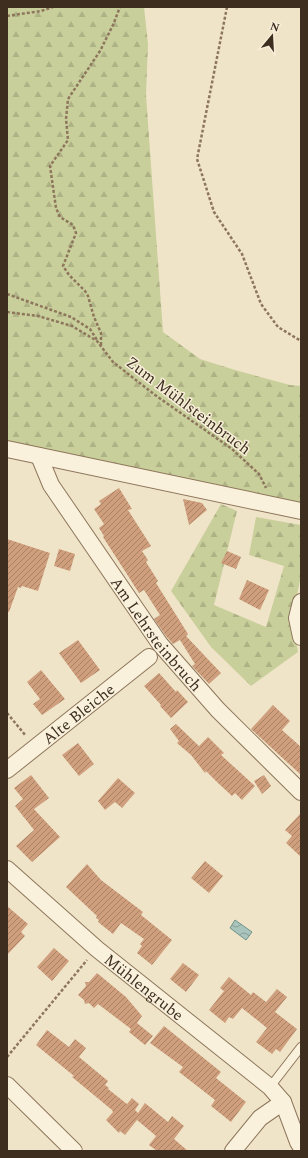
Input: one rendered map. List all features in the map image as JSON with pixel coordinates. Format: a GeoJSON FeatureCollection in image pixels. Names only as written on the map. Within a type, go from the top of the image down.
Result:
{"type":"FeatureCollection","features":[{"type":"Feature","properties":{"kind":"street"},"geometry":{"type":"LineString","coordinates":[[7,449],[271,506],[301,511]]}},
{"type":"Feature","properties":{"kind":"street","name":"Am Lehrsteinbruch"},"geometry":{"type":"LineString","coordinates":[[39,456],[51,485],[160,644],[218,710],[301,792]]}},
{"type":"Feature","properties":{"kind":"street"},"geometry":{"type":"LineString","coordinates":[[301,602],[298,618],[301,636]]}},
{"type":"Feature","properties":{"kind":"street","name":"Alte Bleiche"},"geometry":{"type":"LineString","coordinates":[[7,770],[149,657]]}},
{"type":"Feature","properties":{"kind":"street","name":"Mühlengrube"},"geometry":{"type":"LineString","coordinates":[[7,869],[97,949],[270,1087],[283,1102],[301,1147]]}},
{"type":"Feature","properties":{"kind":"street"},"geometry":{"type":"LineString","coordinates":[[7,1085],[74,1151]]}},
{"type":"Feature","properties":{"kind":"street"},"geometry":{"type":"LineString","coordinates":[[233,1151],[260,1118],[283,1102]]}},
{"type":"Feature","properties":{"kind":"lane"},"geometry":{"type":"LineString","coordinates":[[270,1087],[301,1047]]}},
{"type":"Feature","properties":{"kind":"path"},"geometry":{"type":"LineString","coordinates":[[7,16],[41,11],[54,7]]}},
{"type":"Feature","properties":{"kind":"path"},"geometry":{"type":"LineString","coordinates":[[101,345],[101,332],[94,317],[88,296],[63,266],[76,233],[73,225],[60,217],[56,208],[50,166],[68,140],[66,119],[68,98],[100,51],[120,7]]}},
{"type":"Feature","properties":{"kind":"path"},"geometry":{"type":"LineString","coordinates":[[226,7],[197,158],[214,212],[242,254],[261,304],[278,327],[301,341]]}},
{"type":"Feature","properties":{"kind":"path"},"geometry":{"type":"LineString","coordinates":[[7,294],[71,317],[90,329],[97,341]]}},
{"type":"Feature","properties":{"kind":"path"},"geometry":{"type":"LineString","coordinates":[[7,312],[38,316],[72,326],[97,341]]}},
{"type":"Feature","properties":{"kind":"path","name":"Zum Mühlsteinbruch"},"geometry":{"type":"LineString","coordinates":[[97,341],[114,362],[143,386],[232,449],[259,474],[269,494],[271,506]]}},
{"type":"Feature","properties":{"kind":"path"},"geometry":{"type":"LineString","coordinates":[[7,712],[34,748]]}},
{"type":"Feature","properties":{"kind":"path"},"geometry":{"type":"LineString","coordinates":[[7,1057],[97,949]]}},
{"type":"Feature","properties":{"kind":"green space"},"geometry":{"type":"Polygon","coordinates":[[[7,7],[144,7],[148,44],[146,95],[163,332],[200,359],[290,385],[301,386],[301,505],[7,444],[7,7]]]}},
{"type":"Feature","properties":{"kind":"green space"},"geometry":{"type":"Polygon","coordinates":[[[221,504],[237,511],[214,605],[266,627],[284,566],[249,555],[256,517],[301,525],[301,576],[292,618],[298,652],[251,686],[211,647],[171,591],[221,504]]]}},
{"type":"Feature","properties":{"kind":"water"},"geometry":{"type":"Polygon","coordinates":[[[235,920],[252,932],[246,940],[230,928],[235,920]]]}},
{"type":"Feature","properties":{"kind":"building"},"geometry":{"type":"Polygon","coordinates":[[[119,488],[132,509],[128,510],[151,546],[142,551],[148,560],[146,562],[158,581],[156,583],[188,634],[186,636],[221,673],[209,684],[192,666],[195,664],[180,640],[173,644],[166,636],[154,619],[160,615],[144,590],[139,593],[103,537],[104,536],[99,528],[104,524],[94,509],[101,504],[99,501],[119,488]]]}},
{"type":"Feature","properties":{"kind":"building"},"geometry":{"type":"Polygon","coordinates":[[[183,499],[202,503],[207,510],[189,525],[183,499]]]}},
{"type":"Feature","properties":{"kind":"building"},"geometry":{"type":"Polygon","coordinates":[[[7,539],[50,553],[38,591],[22,586],[21,588],[18,587],[9,612],[7,612],[7,539]]]}},
{"type":"Feature","properties":{"kind":"building"},"geometry":{"type":"Polygon","coordinates":[[[59,549],[75,554],[70,571],[54,566],[59,549]]]}},
{"type":"Feature","properties":{"kind":"building"},"geometry":{"type":"Polygon","coordinates":[[[227,551],[241,557],[236,569],[221,563],[227,551]]]}},
{"type":"Feature","properties":{"kind":"building"},"geometry":{"type":"Polygon","coordinates":[[[247,580],[269,590],[260,610],[239,599],[247,580]]]}},
{"type":"Feature","properties":{"kind":"building"},"geometry":{"type":"Polygon","coordinates":[[[78,640],[100,670],[81,683],[59,653],[78,640]]]}},
{"type":"Feature","properties":{"kind":"building"},"geometry":{"type":"Polygon","coordinates":[[[41,670],[65,699],[42,715],[33,704],[40,699],[27,682],[41,670]]]}},
{"type":"Feature","properties":{"kind":"building"},"geometry":{"type":"Polygon","coordinates":[[[159,673],[176,692],[177,690],[188,702],[171,718],[144,686],[159,673]]]}},
{"type":"Feature","properties":{"kind":"building"},"geometry":{"type":"Polygon","coordinates":[[[273,705],[290,721],[282,730],[301,747],[301,775],[251,729],[273,705]]]}},
{"type":"Feature","properties":{"kind":"building"},"geometry":{"type":"Polygon","coordinates":[[[176,724],[199,746],[208,737],[224,753],[221,755],[255,786],[242,800],[235,793],[232,796],[206,771],[205,773],[191,755],[177,743],[179,741],[170,729],[176,724]]]}},
{"type":"Feature","properties":{"kind":"building"},"geometry":{"type":"Polygon","coordinates":[[[78,743],[94,764],[79,776],[62,755],[78,743]]]}},
{"type":"Feature","properties":{"kind":"building"},"geometry":{"type":"Polygon","coordinates":[[[31,775],[49,798],[34,809],[60,837],[32,862],[16,846],[34,830],[15,806],[23,799],[14,788],[31,775]]]}},
{"type":"Feature","properties":{"kind":"building"},"geometry":{"type":"Polygon","coordinates":[[[264,775],[271,786],[262,794],[254,781],[264,775]]]}},
{"type":"Feature","properties":{"kind":"building"},"geometry":{"type":"Polygon","coordinates":[[[118,778],[135,793],[122,808],[115,802],[105,810],[98,801],[118,778]]]}},
{"type":"Feature","properties":{"kind":"building"},"geometry":{"type":"Polygon","coordinates":[[[301,813],[301,857],[286,843],[292,836],[285,830],[301,813]]]}},
{"type":"Feature","properties":{"kind":"building"},"geometry":{"type":"Polygon","coordinates":[[[205,861],[223,876],[209,893],[191,878],[205,861]]]}},
{"type":"Feature","properties":{"kind":"building"},"geometry":{"type":"Polygon","coordinates":[[[87,864],[101,880],[143,912],[141,915],[172,940],[152,965],[137,953],[142,946],[140,944],[144,939],[121,923],[113,934],[98,922],[99,920],[96,918],[97,916],[66,887],[87,864]]]}},
{"type":"Feature","properties":{"kind":"building"},"geometry":{"type":"Polygon","coordinates":[[[7,906],[28,924],[21,932],[25,936],[7,955],[7,906]]]}},
{"type":"Feature","properties":{"kind":"building"},"geometry":{"type":"Polygon","coordinates":[[[54,948],[69,961],[52,981],[37,967],[54,948]]]}},
{"type":"Feature","properties":{"kind":"building"},"geometry":{"type":"Polygon","coordinates":[[[183,963],[199,975],[186,992],[170,979],[183,963]]]}},
{"type":"Feature","properties":{"kind":"building"},"geometry":{"type":"Polygon","coordinates":[[[97,973],[126,997],[142,1016],[137,1023],[153,1036],[145,1045],[129,1032],[131,1029],[98,1004],[94,1008],[89,1003],[85,1004],[84,1000],[78,995],[86,986],[85,982],[89,982],[97,973]]]}},
{"type":"Feature","properties":{"kind":"building"},"geometry":{"type":"Polygon","coordinates":[[[229,977],[251,995],[253,992],[266,1002],[277,989],[287,997],[275,1012],[297,1029],[280,1052],[276,1049],[272,1054],[256,1042],[267,1028],[242,1008],[233,1019],[229,1017],[225,1023],[209,1010],[224,991],[220,988],[229,977]]]}},
{"type":"Feature","properties":{"kind":"building"},"geometry":{"type":"Polygon","coordinates":[[[164,1026],[221,1072],[216,1078],[246,1102],[231,1122],[211,1106],[215,1100],[179,1072],[183,1067],[150,1043],[164,1026]]]}},
{"type":"Feature","properties":{"kind":"building"},"geometry":{"type":"Polygon","coordinates":[[[47,1030],[69,1047],[75,1039],[86,1048],[79,1057],[108,1081],[105,1085],[109,1088],[108,1089],[127,1104],[132,1098],[139,1104],[135,1110],[138,1113],[145,1103],[168,1122],[172,1116],[184,1126],[174,1139],[188,1151],[157,1151],[149,1145],[156,1136],[137,1120],[125,1135],[120,1131],[119,1133],[106,1120],[113,1112],[112,1110],[36,1045],[47,1030]]]}}]}
